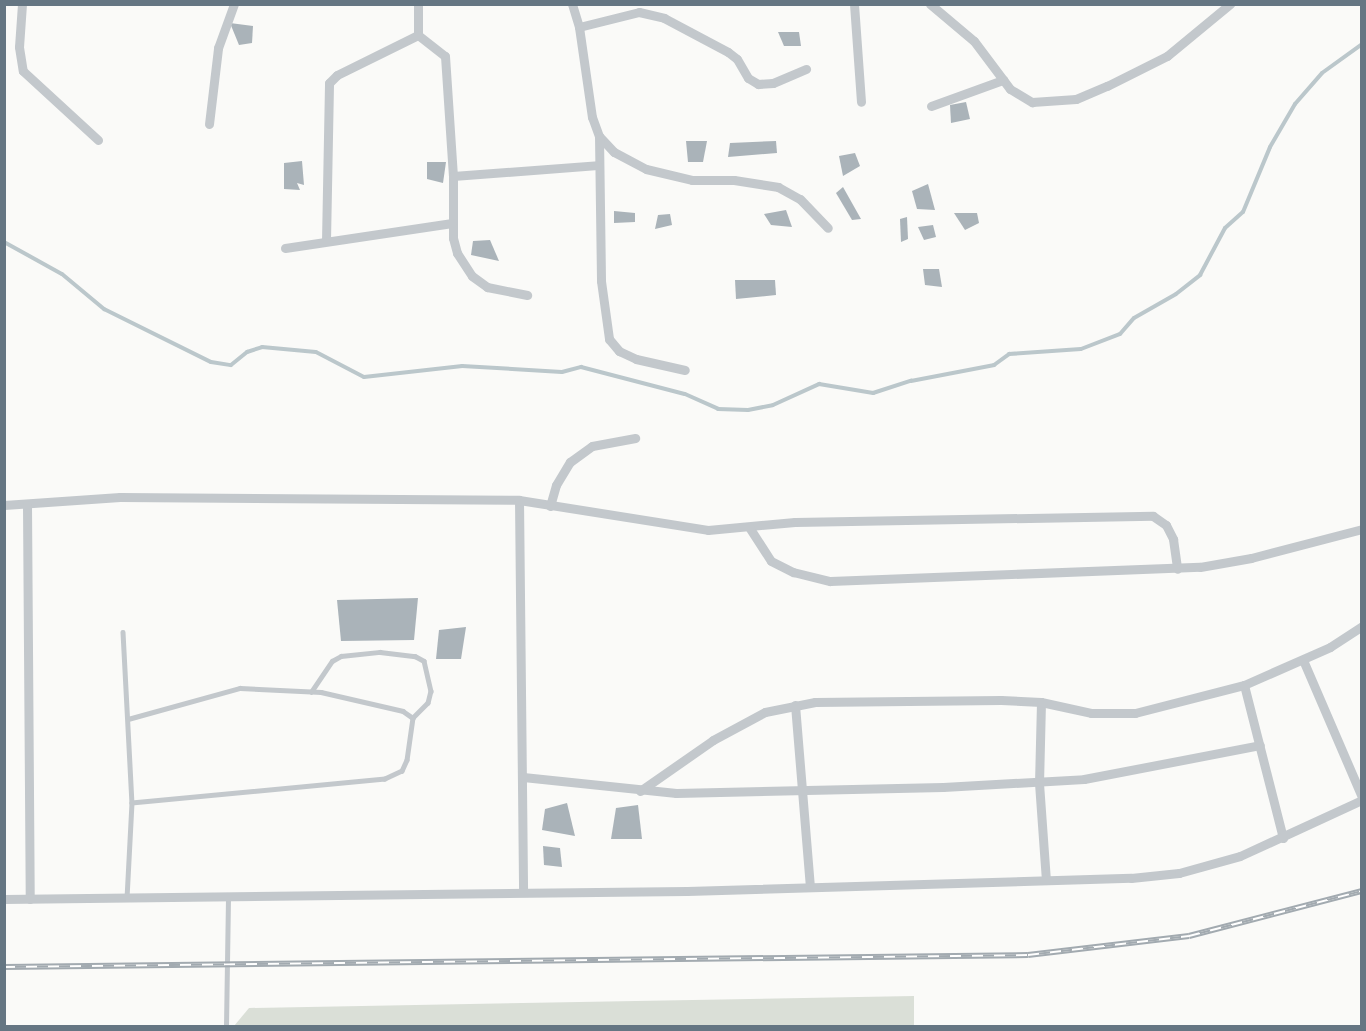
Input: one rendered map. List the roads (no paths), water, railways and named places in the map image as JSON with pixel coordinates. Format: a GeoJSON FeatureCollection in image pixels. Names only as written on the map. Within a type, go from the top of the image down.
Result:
{"type":"FeatureCollection","features":[{"type":"Feature","properties":{"kind":"street"},"geometry":{"type":"LineString","coordinates":[[22,4],[19,47],[23,71],[98,140]]}},
{"type":"Feature","properties":{"kind":"street"},"geometry":{"type":"LineString","coordinates":[[209,124],[218,48],[234,4]]}},
{"type":"Feature","properties":{"kind":"street"},"geometry":{"type":"LineString","coordinates":[[418,4],[418,34]]}},
{"type":"Feature","properties":{"kind":"street"},"geometry":{"type":"LineString","coordinates":[[572,4],[579,27],[592,117],[599,136],[601,281],[609,339],[619,351],[636,360],[685,370]]}},
{"type":"Feature","properties":{"kind":"street"},"geometry":{"type":"LineString","coordinates":[[854,4],[861,102]]}},
{"type":"Feature","properties":{"kind":"street"},"geometry":{"type":"LineString","coordinates":[[930,4],[974,41],[1003,80],[1021,99],[1032,102],[1076,99],[1167,56],[1230,4]]}},
{"type":"Feature","properties":{"kind":"street"},"geometry":{"type":"LineString","coordinates":[[579,27],[639,12],[663,18],[728,52],[737,59],[748,78],[758,84],[772,84],[806,69]]}},
{"type":"Feature","properties":{"kind":"street"},"geometry":{"type":"LineString","coordinates":[[418,34],[445,56],[453,176],[452,223],[457,253],[472,276],[503,292],[527,295]]}},
{"type":"Feature","properties":{"kind":"street"},"geometry":{"type":"LineString","coordinates":[[326,242],[329,83],[337,75],[418,34]]}},
{"type":"Feature","properties":{"kind":"street"},"geometry":{"type":"LineString","coordinates":[[931,106],[1003,80]]}},
{"type":"Feature","properties":{"kind":"street"},"geometry":{"type":"LineString","coordinates":[[599,136],[614,152],[646,169],[692,180],[734,180],[778,187],[800,199],[828,228]]}},
{"type":"Feature","properties":{"kind":"street"},"geometry":{"type":"LineString","coordinates":[[453,176],[598,165]]}},
{"type":"Feature","properties":{"kind":"street"},"geometry":{"type":"LineString","coordinates":[[285,248],[452,223]]}},
{"type":"Feature","properties":{"kind":"street"},"geometry":{"type":"LineString","coordinates":[[550,506],[556,485],[570,462],[592,446],[635,438]]}},
{"type":"Feature","properties":{"kind":"street"},"geometry":{"type":"LineString","coordinates":[[4,505],[120,497],[519,500],[708,530],[795,522],[1152,516],[1166,525],[1173,539],[1177,569]]}},
{"type":"Feature","properties":{"kind":"street"},"geometry":{"type":"LineString","coordinates":[[519,500],[523,891]]}},
{"type":"Feature","properties":{"kind":"street"},"geometry":{"type":"LineString","coordinates":[[27,505],[30,899]]}},
{"type":"Feature","properties":{"kind":"street"},"geometry":{"type":"LineString","coordinates":[[749,527],[771,561],[793,572],[830,581],[1177,569],[1251,558],[1362,529]]}},
{"type":"Feature","properties":{"kind":"street"},"geometry":{"type":"LineString","coordinates":[[640,791],[713,740],[765,712],[795,705],[960,700],[1041,702],[1091,713],[1135,713],[1244,685],[1303,660],[1362,626]]}},
{"type":"Feature","properties":{"kind":"street"},"geometry":{"type":"LineString","coordinates":[[4,899],[228,898],[810,886],[1046,880],[1179,873],[1240,856],[1283,838],[1362,799],[1303,660]]}},
{"type":"Feature","properties":{"kind":"street"},"geometry":{"type":"LineString","coordinates":[[1244,685],[1283,838]]}},
{"type":"Feature","properties":{"kind":"street"},"geometry":{"type":"LineString","coordinates":[[1041,702],[1039,783],[1046,880]]}},
{"type":"Feature","properties":{"kind":"street"},"geometry":{"type":"LineString","coordinates":[[795,705],[810,886]]}},
{"type":"Feature","properties":{"kind":"street"},"geometry":{"type":"LineString","coordinates":[[523,777],[640,791],[803,790],[1039,783],[1093,777],[1260,746]]}},
{"type":"Feature","properties":{"kind":"lane"},"geometry":{"type":"LineString","coordinates":[[123,632],[132,803],[127,899]]}},
{"type":"Feature","properties":{"kind":"lane"},"geometry":{"type":"LineString","coordinates":[[132,803],[385,779],[402,771],[407,760],[412,718],[428,703],[431,691],[424,662],[415,656],[380,652],[341,656],[332,661],[311,692]]}},
{"type":"Feature","properties":{"kind":"lane"},"geometry":{"type":"LineString","coordinates":[[128,719],[240,688],[311,692],[403,711],[412,718]]}},
{"type":"Feature","properties":{"kind":"lane"},"geometry":{"type":"LineString","coordinates":[[226,1026],[228,898]]}},
{"type":"Feature","properties":{"kind":"waterway"},"geometry":{"type":"LineString","coordinates":[[4,242],[62,274],[104,309],[211,362],[231,365],[247,352],[262,347],[316,352],[364,377],[462,366],[562,372],[581,367],[685,394],[718,409],[748,410],[773,405],[819,384],[873,393],[911,381],[994,365],[1009,354],[1081,349],[1120,334],[1134,318],[1176,294],[1200,275],[1225,228],[1243,212],[1270,147],[1295,104],[1322,73],[1362,44]]}},
{"type":"Feature","properties":{"kind":"railway"},"geometry":{"type":"LineString","coordinates":[[4,967],[1028,955],[1189,936],[1362,891]]}}]}
